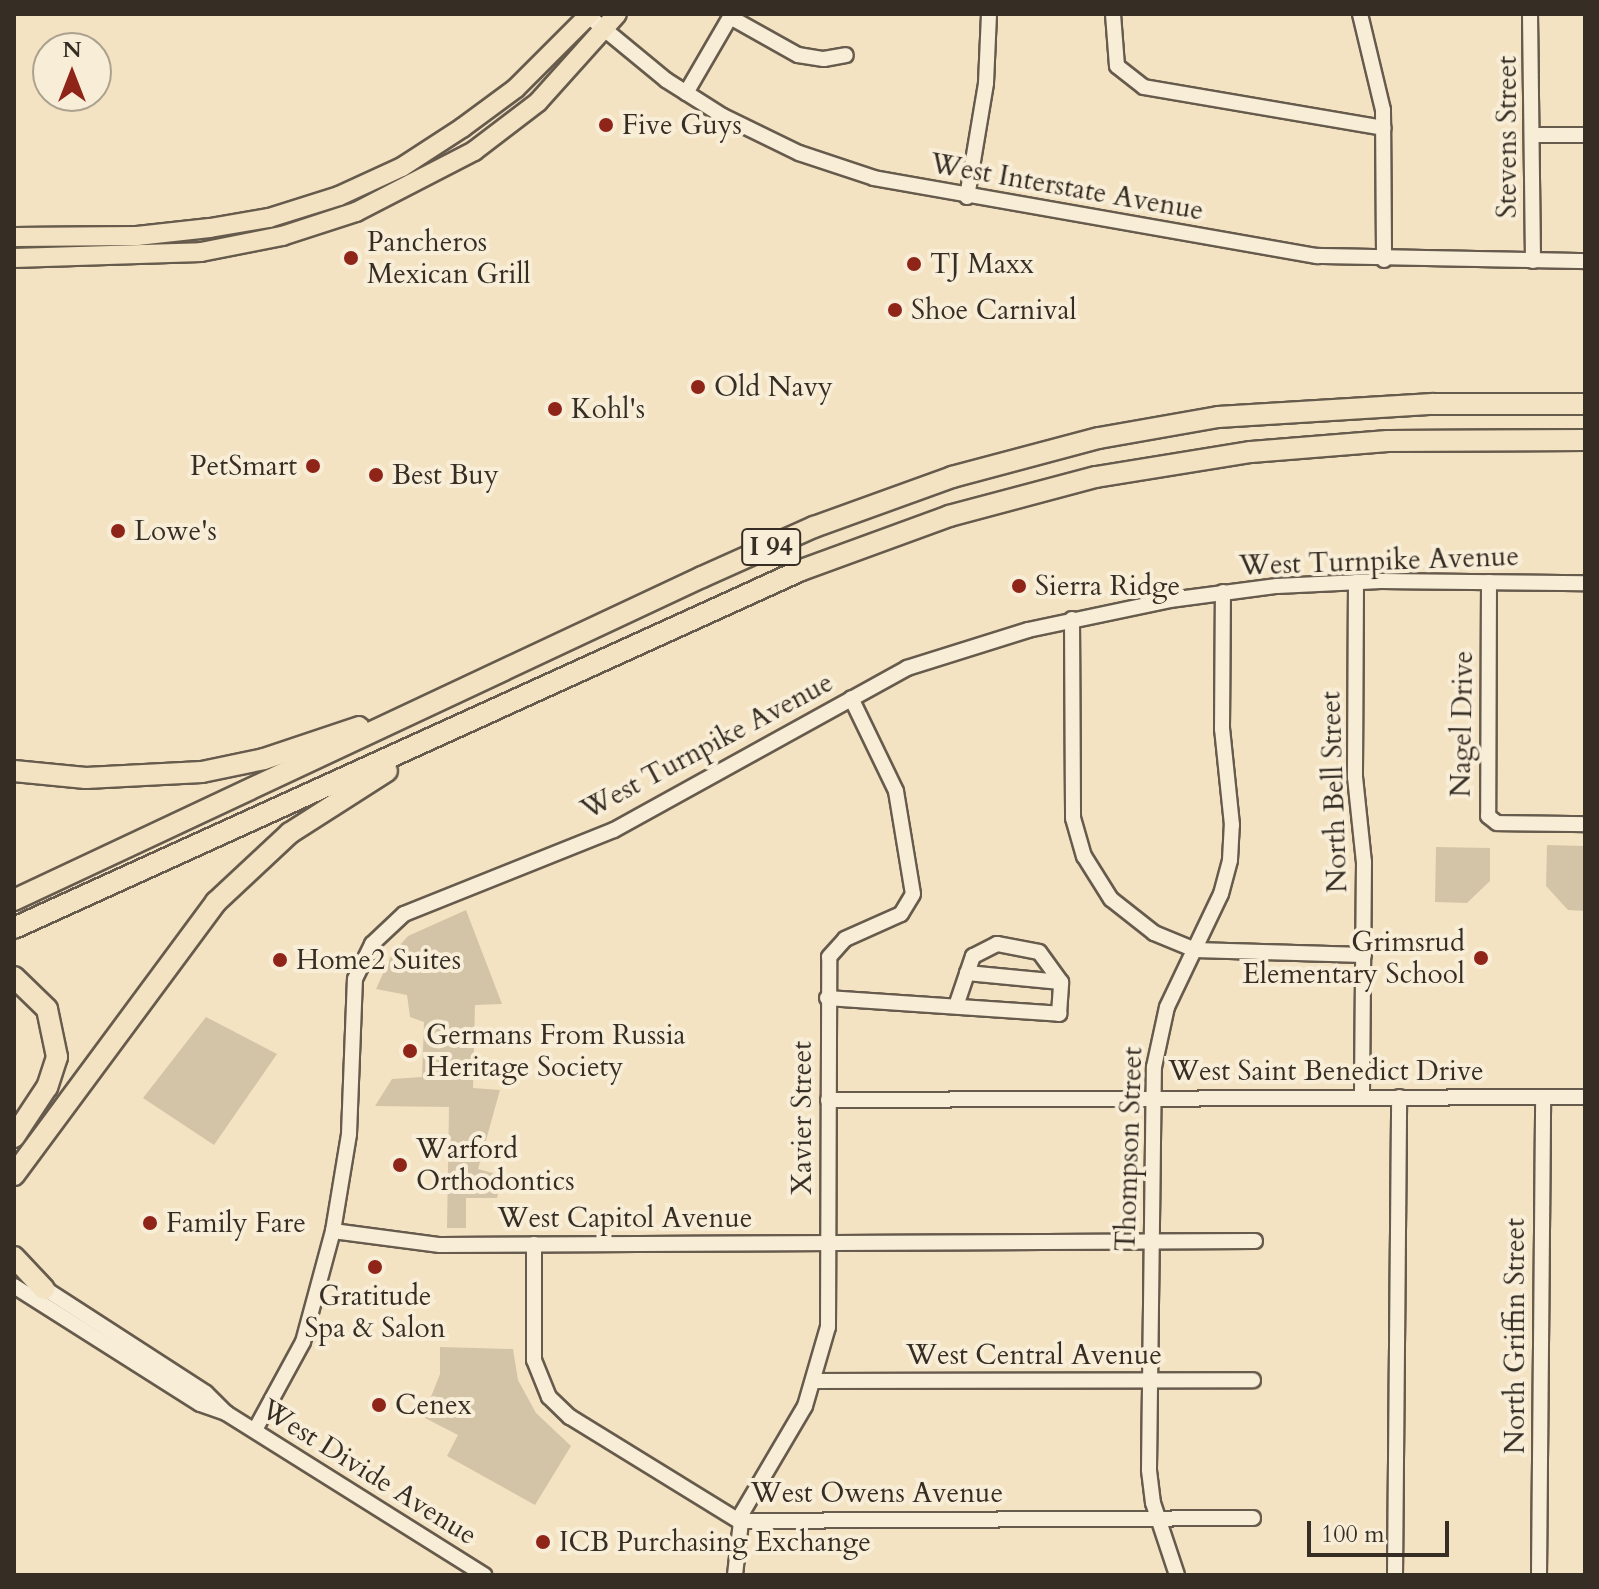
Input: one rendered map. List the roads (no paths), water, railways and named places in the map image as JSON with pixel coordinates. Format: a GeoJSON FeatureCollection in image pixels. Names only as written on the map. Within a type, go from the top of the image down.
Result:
{"type":"FeatureCollection","features":[{"type":"Feature","properties":{"kind":"highway","name":"I 94"},"geometry":{"type":"LineString","coordinates":[[14,900],[814,527],[1039,452],[1160,424],[1295,410],[1585,404]]}},
{"type":"Feature","properties":{"kind":"highway","name":"I 94"},"geometry":{"type":"LineString","coordinates":[[14,928],[754,591],[949,516],[1134,470],[1353,443],[1585,440]]}},
{"type":"Feature","properties":{"kind":"highway"},"geometry":{"type":"LineString","coordinates":[[14,1175],[192,929],[290,833],[388,770],[754,591]]}},
{"type":"Feature","properties":{"kind":"highway"},"geometry":{"type":"LineString","coordinates":[[14,771],[86,778],[202,772],[264,759],[464,688]]}},
{"type":"Feature","properties":{"kind":"highway"},"geometry":{"type":"LineString","coordinates":[[14,977],[44,1003],[57,1046],[51,1079],[15,1134]]}},
{"type":"Feature","properties":{"kind":"highway"},"geometry":{"type":"LineString","coordinates":[[14,1257],[44,1289]]}},
{"type":"Feature","properties":{"kind":"main road"},"geometry":{"type":"LineString","coordinates":[[14,258],[201,252],[267,240],[341,218],[474,151],[538,102],[617,14]]}},
{"type":"Feature","properties":{"kind":"main road"},"geometry":{"type":"LineString","coordinates":[[14,237],[137,236],[210,228],[269,218],[339,196],[402,167],[462,128],[516,88],[588,15]]}},
{"type":"Feature","properties":{"kind":"street"},"geometry":{"type":"LineString","coordinates":[[967,197],[986,83],[989,14]]}},
{"type":"Feature","properties":{"kind":"street"},"geometry":{"type":"LineString","coordinates":[[1113,14],[1117,66],[1144,87],[1384,128]]}},
{"type":"Feature","properties":{"kind":"street"},"geometry":{"type":"LineString","coordinates":[[1360,14],[1377,71],[1384,128],[1384,260]]}},
{"type":"Feature","properties":{"kind":"street","name":"Stevens Street"},"geometry":{"type":"LineString","coordinates":[[1530,14],[1533,261]]}},
{"type":"Feature","properties":{"kind":"street","name":"West Interstate Avenue"},"geometry":{"type":"LineString","coordinates":[[588,15],[686,93],[808,157],[884,180],[1291,252],[1384,260],[1585,261]]}},
{"type":"Feature","properties":{"kind":"street"},"geometry":{"type":"LineString","coordinates":[[686,93],[731,16],[798,55],[824,59],[846,55]]}},
{"type":"Feature","properties":{"kind":"street"},"geometry":{"type":"LineString","coordinates":[[1532,135],[1585,135]]}},
{"type":"Feature","properties":{"kind":"street","name":"West Turnpike Avenue"},"geometry":{"type":"LineString","coordinates":[[255,1430],[299,1352],[333,1231],[349,1134],[352,990],[365,956],[381,933],[430,900],[614,830],[851,698],[942,655],[1072,619],[1223,592],[1356,582],[1585,583]]}},
{"type":"Feature","properties":{"kind":"street","name":"North Bell Street"},"geometry":{"type":"LineString","coordinates":[[1356,582],[1354,768],[1364,852],[1362,1097]]}},
{"type":"Feature","properties":{"kind":"street","name":"Nagel Drive"},"geometry":{"type":"LineString","coordinates":[[1489,582],[1488,816],[1497,823],[1585,824]]}},
{"type":"Feature","properties":{"kind":"street","name":"Thompson Street"},"geometry":{"type":"LineString","coordinates":[[1177,1575],[1157,1519],[1149,1469],[1153,1098],[1157,1037],[1221,894],[1232,847],[1222,729],[1223,592]]}},
{"type":"Feature","properties":{"kind":"street"},"geometry":{"type":"LineString","coordinates":[[1072,619],[1070,791],[1079,844],[1095,877],[1121,908],[1154,933],[1195,950],[1364,955]]}},
{"type":"Feature","properties":{"kind":"street","name":"Xavier Street"},"geometry":{"type":"LineString","coordinates":[[735,1575],[739,1521],[815,1381],[828,1327],[828,963],[835,947],[901,914],[913,888],[896,791],[851,698]]}},
{"type":"Feature","properties":{"kind":"street"},"geometry":{"type":"LineString","coordinates":[[827,998],[1059,1014],[1061,982],[1029,947],[997,944],[978,950],[956,1006]]}},
{"type":"Feature","properties":{"kind":"street"},"geometry":{"type":"LineString","coordinates":[[967,973],[1061,982]]}},
{"type":"Feature","properties":{"kind":"street"},"geometry":{"type":"LineString","coordinates":[[1395,1575],[1399,1097]]}},
{"type":"Feature","properties":{"kind":"street","name":"North Griffin Street"},"geometry":{"type":"LineString","coordinates":[[1539,1575],[1543,1097]]}},
{"type":"Feature","properties":{"kind":"street","name":"West Saint Benedict Drive"},"geometry":{"type":"LineString","coordinates":[[828,1100],[1585,1097]]}},
{"type":"Feature","properties":{"kind":"street","name":"West Capitol Avenue"},"geometry":{"type":"LineString","coordinates":[[333,1231],[406,1244],[1255,1241]]}},
{"type":"Feature","properties":{"kind":"street","name":"West Owens Avenue"},"geometry":{"type":"LineString","coordinates":[[534,1244],[534,1360],[549,1397],[570,1417],[739,1521],[1253,1518]]}},
{"type":"Feature","properties":{"kind":"street","name":"West Divide Avenue"},"geometry":{"type":"LineString","coordinates":[[14,1265],[44,1289],[206,1393],[226,1413]]}},
{"type":"Feature","properties":{"kind":"street","name":"West Divide Avenue"},"geometry":{"type":"LineString","coordinates":[[14,1286],[200,1404],[226,1413],[255,1430],[484,1575]]}},
{"type":"Feature","properties":{"kind":"street","name":"West Central Avenue"},"geometry":{"type":"LineString","coordinates":[[815,1381],[1253,1380]]}},
{"type":"Feature","properties":{"kind":"place","name":"Five Guys"},"geometry":{"type":"Point","coordinates":[606,125]}},
{"type":"Feature","properties":{"kind":"place","name":"Pancheros Mexican Grill"},"geometry":{"type":"Point","coordinates":[351,258]}},
{"type":"Feature","properties":{"kind":"place","name":"TJ Maxx"},"geometry":{"type":"Point","coordinates":[914,264]}},
{"type":"Feature","properties":{"kind":"place","name":"Shoe Carnival"},"geometry":{"type":"Point","coordinates":[895,310]}},
{"type":"Feature","properties":{"kind":"place","name":"Old Navy"},"geometry":{"type":"Point","coordinates":[698,387]}},
{"type":"Feature","properties":{"kind":"place","name":"Kohl's"},"geometry":{"type":"Point","coordinates":[555,409]}},
{"type":"Feature","properties":{"kind":"place","name":"PetSmart"},"geometry":{"type":"Point","coordinates":[313,466]}},
{"type":"Feature","properties":{"kind":"place","name":"Best Buy"},"geometry":{"type":"Point","coordinates":[376,475]}},
{"type":"Feature","properties":{"kind":"place","name":"Lowe's"},"geometry":{"type":"Point","coordinates":[118,531]}},
{"type":"Feature","properties":{"kind":"place","name":"Sierra Ridge"},"geometry":{"type":"Point","coordinates":[1019,586]}},
{"type":"Feature","properties":{"kind":"place","name":"Grimsrud Elementary School"},"geometry":{"type":"Point","coordinates":[1481,958]}},
{"type":"Feature","properties":{"kind":"place","name":"Home2 Suites"},"geometry":{"type":"Point","coordinates":[280,960]}},
{"type":"Feature","properties":{"kind":"place","name":"Germans From Russia Heritage Society"},"geometry":{"type":"Point","coordinates":[410,1051]}},
{"type":"Feature","properties":{"kind":"place","name":"Warford Orthodontics"},"geometry":{"type":"Point","coordinates":[400,1165]}},
{"type":"Feature","properties":{"kind":"place","name":"Family Fare"},"geometry":{"type":"Point","coordinates":[150,1223]}},
{"type":"Feature","properties":{"kind":"place","name":"Gratitude Spa & Salon"},"geometry":{"type":"Point","coordinates":[375,1267]}},
{"type":"Feature","properties":{"kind":"place","name":"Cenex"},"geometry":{"type":"Point","coordinates":[379,1405]}},
{"type":"Feature","properties":{"kind":"place","name":"ICB Purchasing Exchange"},"geometry":{"type":"Point","coordinates":[543,1542]}}]}
